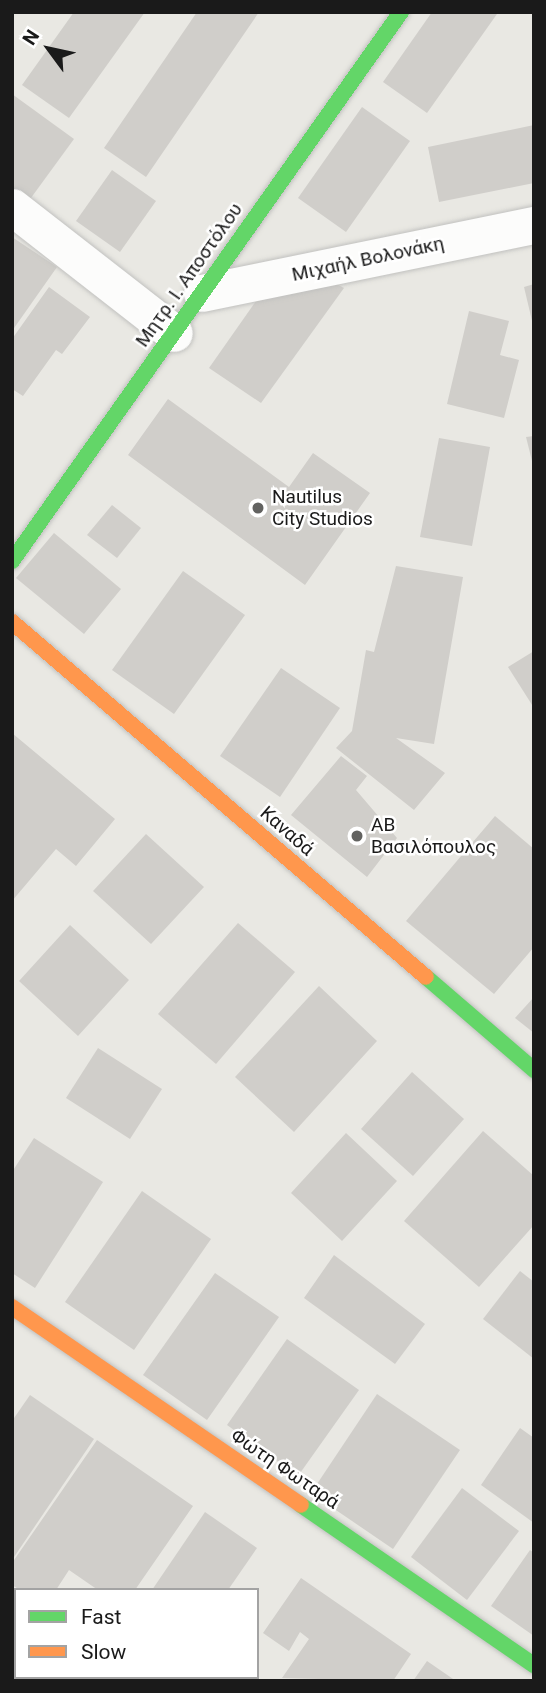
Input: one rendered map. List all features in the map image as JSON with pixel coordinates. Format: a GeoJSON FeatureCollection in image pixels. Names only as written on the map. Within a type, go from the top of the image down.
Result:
{"type":"FeatureCollection","features":[{"type":"Feature","properties":{"kind":"street","name":"Μητρ. Ι. Αποστόλου"},"geometry":{"type":"LineString","coordinates":[[12,561],[394,15]]}},
{"type":"Feature","properties":{"kind":"street"},"geometry":{"type":"LineString","coordinates":[[12,207],[174,333]]}},
{"type":"Feature","properties":{"kind":"street","name":"Μιχαήλ Βολονάκη"},"geometry":{"type":"LineString","coordinates":[[202,293],[534,225]]}},
{"type":"Feature","properties":{"kind":"street","name":"Καναδά"},"geometry":{"type":"LineString","coordinates":[[12,622],[534,1070]]}},
{"type":"Feature","properties":{"kind":"street","name":"Φώτη Φωταρά"},"geometry":{"type":"LineString","coordinates":[[12,1307],[534,1665]]}},
{"type":"Feature","properties":{"kind":"building"},"geometry":{"type":"Polygon","coordinates":[[[74,12],[145,12],[69,118],[22,85],[74,12]]]}},
{"type":"Feature","properties":{"kind":"building"},"geometry":{"type":"Polygon","coordinates":[[[197,12],[259,12],[146,177],[104,148],[197,12]]]}},
{"type":"Feature","properties":{"kind":"building"},"geometry":{"type":"Polygon","coordinates":[[[432,12],[497,14],[427,113],[383,82],[432,12]]]}},
{"type":"Feature","properties":{"kind":"building"},"geometry":{"type":"Polygon","coordinates":[[[12,94],[74,139],[28,202],[12,191],[12,94]]]}},
{"type":"Feature","properties":{"kind":"building"},"geometry":{"type":"Polygon","coordinates":[[[362,107],[410,141],[346,232],[298,198],[362,107]]]}},
{"type":"Feature","properties":{"kind":"building"},"geometry":{"type":"Polygon","coordinates":[[[534,125],[534,183],[439,202],[428,147],[534,125]]]}},
{"type":"Feature","properties":{"kind":"building"},"geometry":{"type":"Polygon","coordinates":[[[112,170],[156,201],[120,252],[76,221],[112,170]]]}},
{"type":"Feature","properties":{"kind":"building"},"geometry":{"type":"Polygon","coordinates":[[[12,237],[57,267],[12,331],[12,237]]]}},
{"type":"Feature","properties":{"kind":"building"},"geometry":{"type":"Polygon","coordinates":[[[318,274],[344,288],[261,403],[209,368],[270,281],[318,274]]]}},
{"type":"Feature","properties":{"kind":"building"},"geometry":{"type":"Polygon","coordinates":[[[534,284],[534,325],[533,325],[524,287],[534,284]]]}},
{"type":"Feature","properties":{"kind":"building"},"geometry":{"type":"Polygon","coordinates":[[[49,287],[90,317],[62,354],[56,350],[23,396],[12,389],[12,339],[49,287]]]}},
{"type":"Feature","properties":{"kind":"building"},"geometry":{"type":"Polygon","coordinates":[[[469,311],[509,321],[500,355],[519,360],[504,418],[447,404],[469,311]]]}},
{"type":"Feature","properties":{"kind":"building","name":"Nautilus City Studios"},"geometry":{"type":"Polygon","coordinates":[[[168,399],[289,487],[313,453],[370,493],[305,585],[128,455],[168,399]]]}},
{"type":"Feature","properties":{"kind":"building"},"geometry":{"type":"Polygon","coordinates":[[[534,436],[534,465],[533,465],[526,437],[534,436]]]}},
{"type":"Feature","properties":{"kind":"building"},"geometry":{"type":"Polygon","coordinates":[[[439,438],[490,447],[472,546],[420,537],[439,438]]]}},
{"type":"Feature","properties":{"kind":"building"},"geometry":{"type":"Polygon","coordinates":[[[112,505],[141,528],[117,558],[87,535],[112,505]]]}},
{"type":"Feature","properties":{"kind":"building"},"geometry":{"type":"Polygon","coordinates":[[[54,533],[121,589],[84,634],[16,578],[54,533]]]}},
{"type":"Feature","properties":{"kind":"building"},"geometry":{"type":"Polygon","coordinates":[[[396,566],[463,577],[434,744],[396,738],[445,773],[414,810],[336,748],[352,731],[366,650],[374,652],[396,566]]]}},
{"type":"Feature","properties":{"kind":"building"},"geometry":{"type":"Polygon","coordinates":[[[183,571],[245,615],[174,714],[112,670],[183,571]]]}},
{"type":"Feature","properties":{"kind":"building"},"geometry":{"type":"Polygon","coordinates":[[[534,651],[534,708],[508,667],[534,651]]]}},
{"type":"Feature","properties":{"kind":"building"},"geometry":{"type":"Polygon","coordinates":[[[281,668],[340,708],[280,797],[220,756],[281,668]]]}},
{"type":"Feature","properties":{"kind":"building"},"geometry":{"type":"Polygon","coordinates":[[[12,733],[115,819],[76,866],[56,849],[12,901],[12,733]]]}},
{"type":"Feature","properties":{"kind":"building"},"geometry":{"type":"Polygon","coordinates":[[[341,756],[367,776],[356,790],[397,838],[367,877],[291,815],[341,756]]]}},
{"type":"Feature","properties":{"kind":"building"},"geometry":{"type":"Polygon","coordinates":[[[495,816],[534,849],[534,947],[494,994],[406,921],[495,816]]]}},
{"type":"Feature","properties":{"kind":"building"},"geometry":{"type":"Polygon","coordinates":[[[146,834],[204,887],[151,944],[93,891],[146,834]]]}},
{"type":"Feature","properties":{"kind":"building"},"geometry":{"type":"Polygon","coordinates":[[[238,923],[295,972],[216,1064],[158,1014],[238,923]]]}},
{"type":"Feature","properties":{"kind":"building"},"geometry":{"type":"Polygon","coordinates":[[[70,925],[129,980],[78,1036],[19,981],[70,925]]]}},
{"type":"Feature","properties":{"kind":"building"},"geometry":{"type":"Polygon","coordinates":[[[319,986],[377,1041],[294,1132],[235,1077],[319,986]]]}},
{"type":"Feature","properties":{"kind":"building"},"geometry":{"type":"Polygon","coordinates":[[[534,997],[534,1033],[515,1018],[534,997]]]}},
{"type":"Feature","properties":{"kind":"building"},"geometry":{"type":"Polygon","coordinates":[[[98,1048],[162,1089],[130,1139],[66,1098],[98,1048]]]}},
{"type":"Feature","properties":{"kind":"building"},"geometry":{"type":"Polygon","coordinates":[[[412,1072],[464,1119],[413,1176],[361,1129],[412,1072]]]}},
{"type":"Feature","properties":{"kind":"building"},"geometry":{"type":"Polygon","coordinates":[[[483,1131],[534,1176],[534,1225],[479,1287],[404,1221],[483,1131]]]}},
{"type":"Feature","properties":{"kind":"building"},"geometry":{"type":"Polygon","coordinates":[[[346,1133],[397,1181],[342,1241],[291,1193],[346,1133]]]}},
{"type":"Feature","properties":{"kind":"building"},"geometry":{"type":"Polygon","coordinates":[[[34,1138],[103,1182],[35,1288],[12,1273],[12,1172],[34,1138]]]}},
{"type":"Feature","properties":{"kind":"building"},"geometry":{"type":"Polygon","coordinates":[[[142,1191],[211,1239],[134,1350],[65,1302],[142,1191]]]}},
{"type":"Feature","properties":{"kind":"building"},"geometry":{"type":"Polygon","coordinates":[[[334,1255],[425,1324],[395,1364],[304,1298],[334,1255]]]}},
{"type":"Feature","properties":{"kind":"building"},"geometry":{"type":"Polygon","coordinates":[[[520,1271],[534,1282],[534,1359],[483,1319],[520,1271]]]}},
{"type":"Feature","properties":{"kind":"building"},"geometry":{"type":"Polygon","coordinates":[[[215,1273],[279,1317],[207,1420],[143,1375],[215,1273]]]}},
{"type":"Feature","properties":{"kind":"building"},"geometry":{"type":"Polygon","coordinates":[[[287,1339],[359,1390],[298,1476],[227,1425],[287,1339]]]}},
{"type":"Feature","properties":{"kind":"building"},"geometry":{"type":"Polygon","coordinates":[[[377,1394],[460,1450],[393,1549],[311,1493],[377,1394]]]}},
{"type":"Feature","properties":{"kind":"building"},"geometry":{"type":"Polygon","coordinates":[[[30,1395],[94,1439],[12,1560],[12,1421],[30,1395]]]}},
{"type":"Feature","properties":{"kind":"building"},"geometry":{"type":"Polygon","coordinates":[[[520,1428],[534,1438],[534,1523],[481,1485],[520,1428]]]}},
{"type":"Feature","properties":{"kind":"building"},"geometry":{"type":"Polygon","coordinates":[[[97,1440],[193,1506],[136,1588],[95,1588],[69,1570],[57,1588],[17,1588],[12,1585],[12,1563],[97,1440]]]}},
{"type":"Feature","properties":{"kind":"building"},"geometry":{"type":"Polygon","coordinates":[[[462,1488],[519,1531],[467,1600],[411,1557],[462,1488]]]}},
{"type":"Feature","properties":{"kind":"building"},"geometry":{"type":"Polygon","coordinates":[[[205,1512],[257,1548],[229,1588],[153,1588],[205,1512]]]}},
{"type":"Feature","properties":{"kind":"building"},"geometry":{"type":"Polygon","coordinates":[[[530,1550],[534,1553],[534,1636],[491,1606],[530,1550]]]}},
{"type":"Feature","properties":{"kind":"building"},"geometry":{"type":"Polygon","coordinates":[[[301,1578],[411,1654],[393,1681],[282,1678],[309,1639],[300,1632],[289,1651],[263,1633],[301,1578]]]}},
{"type":"Feature","properties":{"kind":"building"},"geometry":{"type":"Polygon","coordinates":[[[427,1661],[456,1681],[413,1681],[427,1661]]]}},
{"type":"Feature","properties":{"kind":"traffic: fast"},"geometry":{"type":"LineString","coordinates":[[12,561],[401,12]]}},
{"type":"Feature","properties":{"kind":"traffic: fast"},"geometry":{"type":"LineString","coordinates":[[426,977],[534,1070]]}},
{"type":"Feature","properties":{"kind":"traffic: fast"},"geometry":{"type":"LineString","coordinates":[[301,1505],[534,1665]]}},
{"type":"Feature","properties":{"kind":"traffic: slow"},"geometry":{"type":"LineString","coordinates":[[12,622],[426,977]]}},
{"type":"Feature","properties":{"kind":"traffic: slow"},"geometry":{"type":"LineString","coordinates":[[12,1307],[301,1505]]}},
{"type":"Feature","properties":{"kind":"place","name":"Nautilus City Studios"},"geometry":{"type":"Point","coordinates":[258,508]}},
{"type":"Feature","properties":{"kind":"place","name":"ΑΒ Βασιλόπουλος"},"geometry":{"type":"Point","coordinates":[357,836]}}]}
